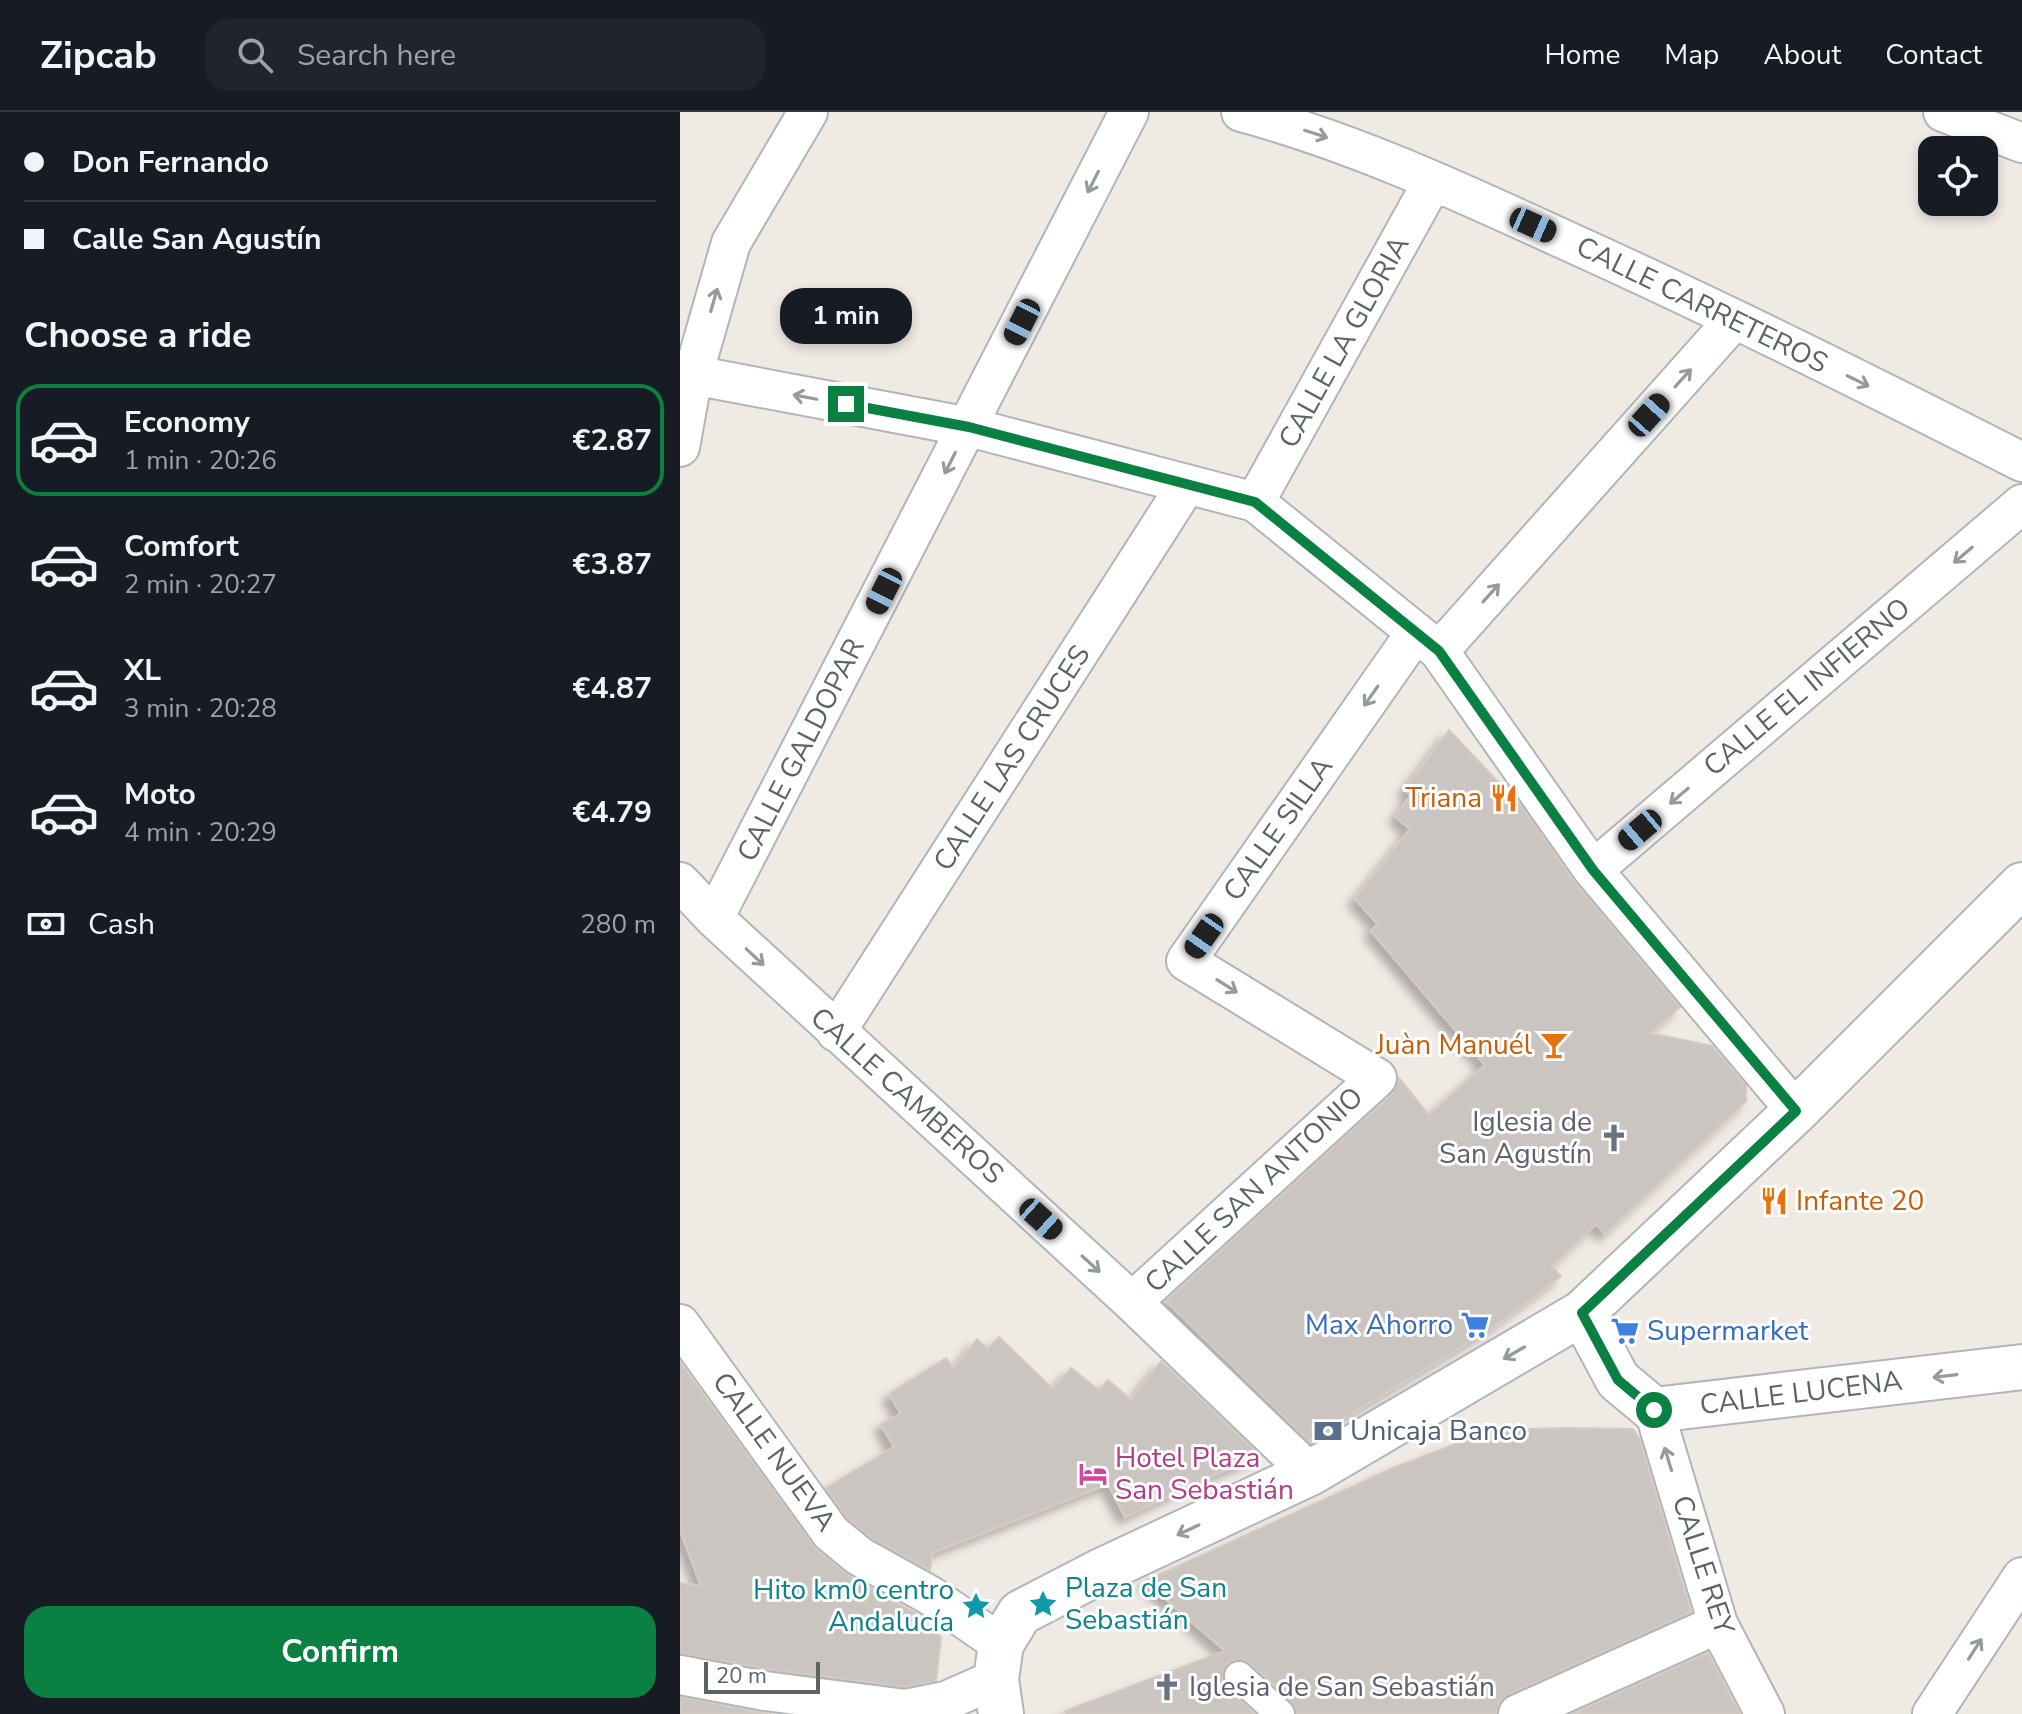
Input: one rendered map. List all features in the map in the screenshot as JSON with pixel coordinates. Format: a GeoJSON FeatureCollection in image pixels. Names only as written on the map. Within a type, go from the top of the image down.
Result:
{"type":"FeatureCollection","features":[{"type":"Feature","properties":{"kind":"street"},"geometry":{"type":"LineString","coordinates":[[680,447],[693,375],[731,243],[808,112]]}},
{"type":"Feature","properties":{"kind":"street","name":"CALLE GALDOPAR"},"geometry":{"type":"LineString","coordinates":[[714,918],[1129,112]]}},
{"type":"Feature","properties":{"kind":"street","name":"CALLE CARRETEROS"},"geometry":{"type":"LineString","coordinates":[[1241,112],[1326,136],[1433,181],[1662,284],[2022,462]]}},
{"type":"Feature","properties":{"kind":"street"},"geometry":{"type":"LineString","coordinates":[[1943,112],[2022,143]]}},
{"type":"Feature","properties":{"kind":"street","name":"CALLE LA GLORIA"},"geometry":{"type":"LineString","coordinates":[[1255,502],[1433,181]]}},
{"type":"Feature","properties":{"kind":"street"},"geometry":{"type":"LineString","coordinates":[[1428,641],[1734,320]]}},
{"type":"Feature","properties":{"kind":"street"},"geometry":{"type":"LineString","coordinates":[[693,375],[969,427],[1255,502],[1428,641],[1593,870],[1796,1111]]}},
{"type":"Feature","properties":{"kind":"street","name":"CALLE LAS CRUCES"},"geometry":{"type":"LineString","coordinates":[[836,1032],[1187,484]]}},
{"type":"Feature","properties":{"kind":"street","name":"CALLE EL INFIERNO"},"geometry":{"type":"LineString","coordinates":[[1593,870],[2022,504]]}},
{"type":"Feature","properties":{"kind":"street","name":"CALLE SILLA"},"geometry":{"type":"LineString","coordinates":[[1377,1078],[1186,961],[1428,641]]}},
{"type":"Feature","properties":{"kind":"street","name":"CALLE CAMBEROS"},"geometry":{"type":"LineString","coordinates":[[680,882],[714,918],[1132,1302],[1310,1473]]}},
{"type":"Feature","properties":{"kind":"street"},"geometry":{"type":"LineString","coordinates":[[680,1675],[765,1691],[906,1709],[995,1693],[1020,1613],[1099,1572],[1310,1473],[1582,1313],[1796,1111],[2022,885]]}},
{"type":"Feature","properties":{"kind":"street","name":"CALLE SAN ANTONIO"},"geometry":{"type":"LineString","coordinates":[[1132,1302],[1377,1078]]}},
{"type":"Feature","properties":{"kind":"street"},"geometry":{"type":"LineString","coordinates":[[1582,1313],[1618,1380],[1654,1410]]}},
{"type":"Feature","properties":{"kind":"street","name":"CALLE NUEVA"},"geometry":{"type":"LineString","coordinates":[[680,1324],[831,1533],[859,1556],[931,1596],[995,1693]]}},
{"type":"Feature","properties":{"kind":"street","name":"CALLE LUCENA"},"geometry":{"type":"LineString","coordinates":[[1654,1410],[2022,1367]]}},
{"type":"Feature","properties":{"kind":"street","name":"CALLE REY"},"geometry":{"type":"LineString","coordinates":[[1654,1410],[1718,1624],[1765,1714]]}},
{"type":"Feature","properties":{"kind":"street"},"geometry":{"type":"LineString","coordinates":[[1932,1714],[2022,1577]]}},
{"type":"Feature","properties":{"kind":"street"},"geometry":{"type":"LineString","coordinates":[[1518,1714],[1718,1624]]}},
{"type":"Feature","properties":{"kind":"street"},"geometry":{"type":"LineString","coordinates":[[1239,1676],[1280,1714]]}},
{"type":"Feature","properties":{"kind":"building"},"geometry":{"type":"Polygon","coordinates":[[[1449,730],[1522,807],[1576,884],[1680,1007],[1650,1033],[1712,1046],[1746,1086],[1746,1101],[1605,1234],[1596,1224],[1552,1266],[1561,1276],[1492,1328],[1308,1440],[1166,1301],[1392,1094],[1399,1078],[1429,1115],[1485,1065],[1371,931],[1378,924],[1355,899],[1410,829],[1396,817],[1411,794],[1404,790],[1449,730]]]}},
{"type":"Feature","properties":{"kind":"building"},"geometry":{"type":"Polygon","coordinates":[[[999,1337],[1053,1389],[1071,1368],[1099,1390],[1108,1380],[1131,1400],[1161,1361],[1261,1456],[1125,1517],[1108,1484],[932,1553],[930,1570],[871,1538],[847,1518],[826,1488],[894,1447],[881,1424],[901,1414],[889,1394],[946,1358],[954,1369],[977,1339],[988,1349],[999,1337]]]}},
{"type":"Feature","properties":{"kind":"building"},"geometry":{"type":"Polygon","coordinates":[[[680,1362],[817,1550],[848,1575],[924,1618],[923,1625],[941,1637],[936,1681],[905,1687],[680,1654],[680,1583],[701,1586],[680,1530],[680,1362]]]}},
{"type":"Feature","properties":{"kind":"building"},"geometry":{"type":"Polygon","coordinates":[[[1633,1429],[1640,1440],[1691,1612],[1509,1694],[1500,1702],[1496,1714],[1297,1714],[1292,1702],[1242,1659],[1226,1665],[1223,1680],[1227,1688],[1255,1714],[1066,1714],[1065,1711],[1225,1651],[1145,1581],[1393,1468],[1492,1430],[1633,1429]]]}},
{"type":"Feature","properties":{"kind":"building"},"geometry":{"type":"Polygon","coordinates":[[[1708,1653],[1740,1714],[1572,1714],[1708,1653]]]}},
{"type":"Feature","properties":{"kind":"building"},"geometry":{"type":"Polygon","coordinates":[[[680,1697],[761,1713],[771,1714],[680,1714],[680,1697]]]}},
{"type":"Feature","properties":{"kind":"place","name":"Triana"},"geometry":{"type":"Point","coordinates":[1504,798]}},
{"type":"Feature","properties":{"kind":"place","name":"Juàn Manuél"},"geometry":{"type":"Point","coordinates":[1554,1045]}},
{"type":"Feature","properties":{"kind":"place","name":"Iglesia de San Agustín"},"geometry":{"type":"Point","coordinates":[1614,1138]}},
{"type":"Feature","properties":{"kind":"place","name":"Infante 20"},"geometry":{"type":"Point","coordinates":[1774,1201]}},
{"type":"Feature","properties":{"kind":"place","name":"Max Ahorro"},"geometry":{"type":"Point","coordinates":[1475,1325]}},
{"type":"Feature","properties":{"kind":"place","name":"Supermarket"},"geometry":{"type":"Point","coordinates":[1625,1331]}},
{"type":"Feature","properties":{"kind":"place","name":"Unicaja Banco"},"geometry":{"type":"Point","coordinates":[1328,1431]}},
{"type":"Feature","properties":{"kind":"place","name":"Hotel Plaza San Sebastián"},"geometry":{"type":"Point","coordinates":[1093,1474]}},
{"type":"Feature","properties":{"kind":"place","name":"Plaza de San Sebastián"},"geometry":{"type":"Point","coordinates":[1043,1604]}},
{"type":"Feature","properties":{"kind":"place","name":"Hito km0 centro Andalucía"},"geometry":{"type":"Point","coordinates":[976,1606]}},
{"type":"Feature","properties":{"kind":"place","name":"Iglesia de San Sebastián"},"geometry":{"type":"Point","coordinates":[1167,1687]}},
{"type":"Feature","properties":{"kind":"route"},"geometry":{"type":"LineString","coordinates":[[846,404],[969,427],[1255,502],[1439,651],[1593,870],[1796,1111],[1582,1313],[1618,1380],[1654,1410]]}}]}
